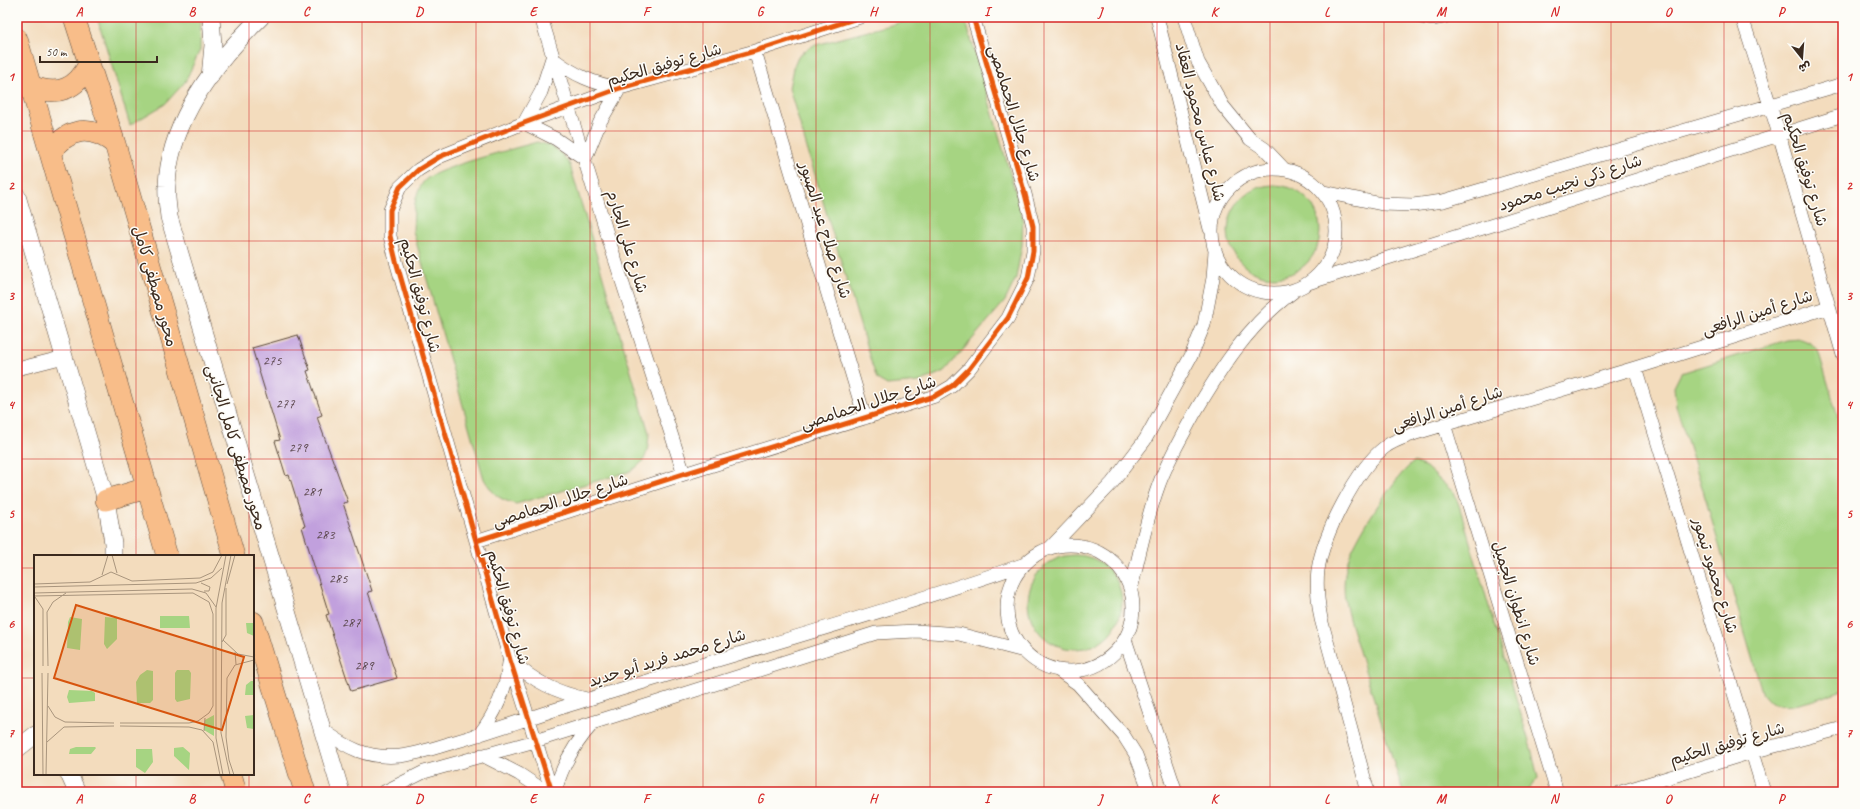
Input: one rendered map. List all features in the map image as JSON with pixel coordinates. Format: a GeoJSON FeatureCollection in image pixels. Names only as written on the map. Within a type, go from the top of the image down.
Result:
{"type":"FeatureCollection","features":[{"type":"Feature","properties":{"kind":"main road","name":"محور مصطفى كامل"},"geometry":{"type":"LineString","coordinates":[[74,17],[115,144],[234,555]]}},
{"type":"Feature","properties":{"kind":"main road"},"geometry":{"type":"LineString","coordinates":[[17,39],[167,555]]}},
{"type":"Feature","properties":{"kind":"main road"},"geometry":{"type":"LineString","coordinates":[[31,86],[42,91],[54,92],[66,89],[76,83],[84,74],[89,64]]}},
{"type":"Feature","properties":{"kind":"main road"},"geometry":{"type":"LineString","coordinates":[[51,152],[58,142],[69,134],[81,131],[94,131],[105,136],[115,144]]}},
{"type":"Feature","properties":{"kind":"main road"},"geometry":{"type":"LineString","coordinates":[[106,500],[147,488]]}},
{"type":"Feature","properties":{"kind":"main road"},"geometry":{"type":"LineString","coordinates":[[254,625],[305,792]]}},
{"type":"Feature","properties":{"kind":"main road"},"geometry":{"type":"LineString","coordinates":[[231,775],[236,792]]}},
{"type":"Feature","properties":{"kind":"street"},"geometry":{"type":"LineString","coordinates":[[210,77],[213,45],[211,17]]}},
{"type":"Feature","properties":{"kind":"street","name":"محور مصطفى كامل الجانبى"},"geometry":{"type":"LineString","coordinates":[[260,17],[242,35],[210,77],[192,104],[179,130],[170,158],[167,186],[169,217],[341,792]]}},
{"type":"Feature","properties":{"kind":"street","name":"شارع على الجارم"},"geometry":{"type":"LineString","coordinates":[[541,17],[552,58],[684,474]]}},
{"type":"Feature","properties":{"kind":"street","name":"شارع توفيق الحكيم"},"geometry":{"type":"LineString","coordinates":[[553,792],[534,741],[510,660],[396,261],[390,236],[390,210],[400,187],[418,170],[459,149],[524,123],[569,108],[620,88],[755,51],[860,17]]}},
{"type":"Feature","properties":{"kind":"street","name":"شارع جلال الحمامصى"},"geometry":{"type":"LineString","coordinates":[[476,541],[684,474],[935,396],[952,386],[969,369],[1008,318],[1028,278],[1032,250],[1032,226],[1025,194],[973,17]]}},
{"type":"Feature","properties":{"kind":"street","name":"شارع عباس محمود العقاد"},"geometry":{"type":"LineString","coordinates":[[1157,17],[1212,236]]}},
{"type":"Feature","properties":{"kind":"street","name":"شارع عباس محمود العقاد"},"geometry":{"type":"LineString","coordinates":[[1184,17],[1198,62],[1223,106],[1250,139],[1265,149],[1284,169]]}},
{"type":"Feature","properties":{"kind":"street"},"geometry":{"type":"LineString","coordinates":[[1421,17],[1444,17]]}},
{"type":"Feature","properties":{"kind":"street","name":"شارع توفيق الحكيم"},"geometry":{"type":"LineString","coordinates":[[1742,17],[1779,134],[1843,355]]}},
{"type":"Feature","properties":{"kind":"street","name":"شارع صلاح عبد الصبور"},"geometry":{"type":"LineString","coordinates":[[755,51],[865,418]]}},
{"type":"Feature","properties":{"kind":"street"},"geometry":{"type":"LineString","coordinates":[[552,58],[567,70],[584,79],[602,85],[620,88],[600,122],[585,159],[556,139],[524,123],[541,92],[552,58]]}},
{"type":"Feature","properties":{"kind":"street","name":"شارع ذكى نجيب محمود"},"geometry":{"type":"LineString","coordinates":[[1324,192],[1382,204],[1413,205],[1443,201],[1769,104],[1843,84]]}},
{"type":"Feature","properties":{"kind":"street","name":"شارع ذكى نجيب محمود"},"geometry":{"type":"LineString","coordinates":[[1308,283],[1843,115]]}},
{"type":"Feature","properties":{"kind":"street"},"geometry":{"type":"LineString","coordinates":[[1050,548],[1112,483],[1145,440],[1191,356],[1204,325],[1213,278],[1215,251],[1212,236],[1212,221],[1217,206],[1225,192],[1237,180],[1252,172],[1268,169],[1284,169],[1299,173],[1313,181],[1324,192],[1332,206],[1336,220],[1337,235],[1334,249],[1328,263],[1319,275],[1296,289],[1278,303],[1254,326],[1215,377],[1170,457],[1148,518],[1131,590]]}},
{"type":"Feature","properties":{"kind":"street"},"geometry":{"type":"LineString","coordinates":[[17,196],[106,500],[114,555]]}},
{"type":"Feature","properties":{"kind":"street"},"geometry":{"type":"LineString","coordinates":[[1215,251],[1226,270],[1234,278],[1248,287],[1269,293],[1280,293],[1296,289]]}},
{"type":"Feature","properties":{"kind":"street","name":"شارع أمين الرافعى"},"geometry":{"type":"LineString","coordinates":[[1368,792],[1320,619],[1317,594],[1318,570],[1330,529],[1358,478],[1371,461],[1386,446],[1399,439],[1444,424],[1635,368],[1829,307]]}},
{"type":"Feature","properties":{"kind":"street"},"geometry":{"type":"LineString","coordinates":[[17,369],[64,357]]}},
{"type":"Feature","properties":{"kind":"street","name":"شارع محمود تيمور"},"geometry":{"type":"LineString","coordinates":[[1635,368],[1764,792]]}},
{"type":"Feature","properties":{"kind":"street","name":"شارع انطوان الجميل"},"geometry":{"type":"LineString","coordinates":[[1444,424],[1557,792]]}},
{"type":"Feature","properties":{"kind":"street"},"geometry":{"type":"LineString","coordinates":[[384,792],[424,772],[534,741],[876,632],[916,631],[960,634],[1024,651],[1044,665],[1056,669],[1072,671],[1088,668],[1102,662],[1115,652],[1125,639],[1131,624],[1133,607],[1131,590],[1122,572],[1108,557],[1090,548],[1070,545],[1050,548],[1036,555],[1025,564],[1015,577],[1009,592],[1007,607],[1009,623],[1012,631],[1024,651]]}},
{"type":"Feature","properties":{"kind":"street","name":"شارع محمد فريد أبو حديد"},"geometry":{"type":"LineString","coordinates":[[322,729],[344,746],[360,752],[377,755],[400,756],[479,735],[587,699],[961,587],[1025,564]]}},
{"type":"Feature","properties":{"kind":"street"},"geometry":{"type":"LineString","coordinates":[[1125,639],[1176,792]]}},
{"type":"Feature","properties":{"kind":"street"},"geometry":{"type":"LineString","coordinates":[[510,660],[526,674],[545,686],[565,694],[587,699]]}},
{"type":"Feature","properties":{"kind":"street"},"geometry":{"type":"LineString","coordinates":[[479,735],[491,719],[501,700],[507,680],[510,660]]}},
{"type":"Feature","properties":{"kind":"street"},"geometry":{"type":"LineString","coordinates":[[1056,669],[1078,684],[1124,736],[1136,755],[1150,792]]}},
{"type":"Feature","properties":{"kind":"street"},"geometry":{"type":"LineString","coordinates":[[553,792],[568,755],[580,737],[595,721]]}},
{"type":"Feature","properties":{"kind":"street","name":"شارع توفيق الحكيم"},"geometry":{"type":"LineString","coordinates":[[1621,792],[1752,752],[1843,728]]}},
{"type":"Feature","properties":{"kind":"street"},"geometry":{"type":"LineString","coordinates":[[17,749],[34,736]]}},
{"type":"Feature","properties":{"kind":"street"},"geometry":{"type":"LineString","coordinates":[[482,755],[519,774],[546,792]]}},
{"type":"Feature","properties":{"kind":"street"},"geometry":{"type":"LineString","coordinates":[[69,775],[76,792]]}},
{"type":"Feature","properties":{"kind":"green space"},"geometry":{"type":"Polygon","coordinates":[[[97,17],[201,17],[200,50],[185,82],[165,104],[130,125],[97,17]]]}},
{"type":"Feature","properties":{"kind":"green space"},"geometry":{"type":"Polygon","coordinates":[[[921,17],[959,17],[967,25],[1023,218],[1022,245],[1016,278],[1005,301],[945,371],[919,382],[887,385],[877,379],[872,365],[789,88],[793,68],[798,56],[812,46],[921,17]]]}},
{"type":"Feature","properties":{"kind":"green space"},"geometry":{"type":"Polygon","coordinates":[[[537,142],[556,149],[570,165],[649,433],[647,452],[643,461],[628,472],[516,504],[497,496],[484,479],[413,231],[416,198],[420,186],[424,181],[443,170],[537,142]]]}},
{"type":"Feature","properties":{"kind":"green space"},"geometry":{"type":"Polygon","coordinates":[[[1265,185],[1283,185],[1300,192],[1313,205],[1320,222],[1320,240],[1313,257],[1300,270],[1283,277],[1265,277],[1248,270],[1235,257],[1228,240],[1228,222],[1235,205],[1248,192],[1265,185]]]}},
{"type":"Feature","properties":{"kind":"green space"},"geometry":{"type":"Polygon","coordinates":[[[1801,339],[1811,343],[1818,350],[1843,434],[1843,690],[1808,702],[1780,705],[1773,703],[1762,692],[1702,487],[1676,406],[1674,387],[1681,373],[1787,340],[1801,339]]]}},
{"type":"Feature","properties":{"kind":"green space"},"geometry":{"type":"Polygon","coordinates":[[[1414,462],[1426,467],[1454,493],[1459,505],[1532,752],[1538,778],[1528,790],[1522,792],[1403,792],[1349,619],[1344,585],[1347,564],[1365,525],[1396,480],[1414,462]]]}},
{"type":"Feature","properties":{"kind":"green space"},"geometry":{"type":"Polygon","coordinates":[[[1075,555],[1093,559],[1108,569],[1118,584],[1122,602],[1118,620],[1108,635],[1093,645],[1075,649],[1057,645],[1042,635],[1032,620],[1028,602],[1032,584],[1042,569],[1057,559],[1075,555]]]}},
{"type":"Feature","properties":{"kind":"building"},"geometry":{"type":"Polygon","coordinates":[[[298,335],[310,370],[307,371],[322,415],[317,417],[348,502],[343,503],[372,591],[368,592],[397,678],[351,691],[326,615],[329,614],[302,527],[305,526],[289,475],[286,476],[275,441],[280,440],[252,348],[298,335]]]}},
{"type":"Feature","properties":{"kind":"cycle path"},"geometry":{"type":"LineString","coordinates":[[552,792],[510,660],[396,261],[390,236],[390,210],[400,187],[418,170],[439,157],[524,123],[620,88],[755,51],[860,17]]}},
{"type":"Feature","properties":{"kind":"cycle path"},"geometry":{"type":"LineString","coordinates":[[476,541],[684,474],[935,396],[952,386],[969,369],[1008,318],[1028,278],[1033,251],[1033,226],[1025,194],[973,17]]}}]}
